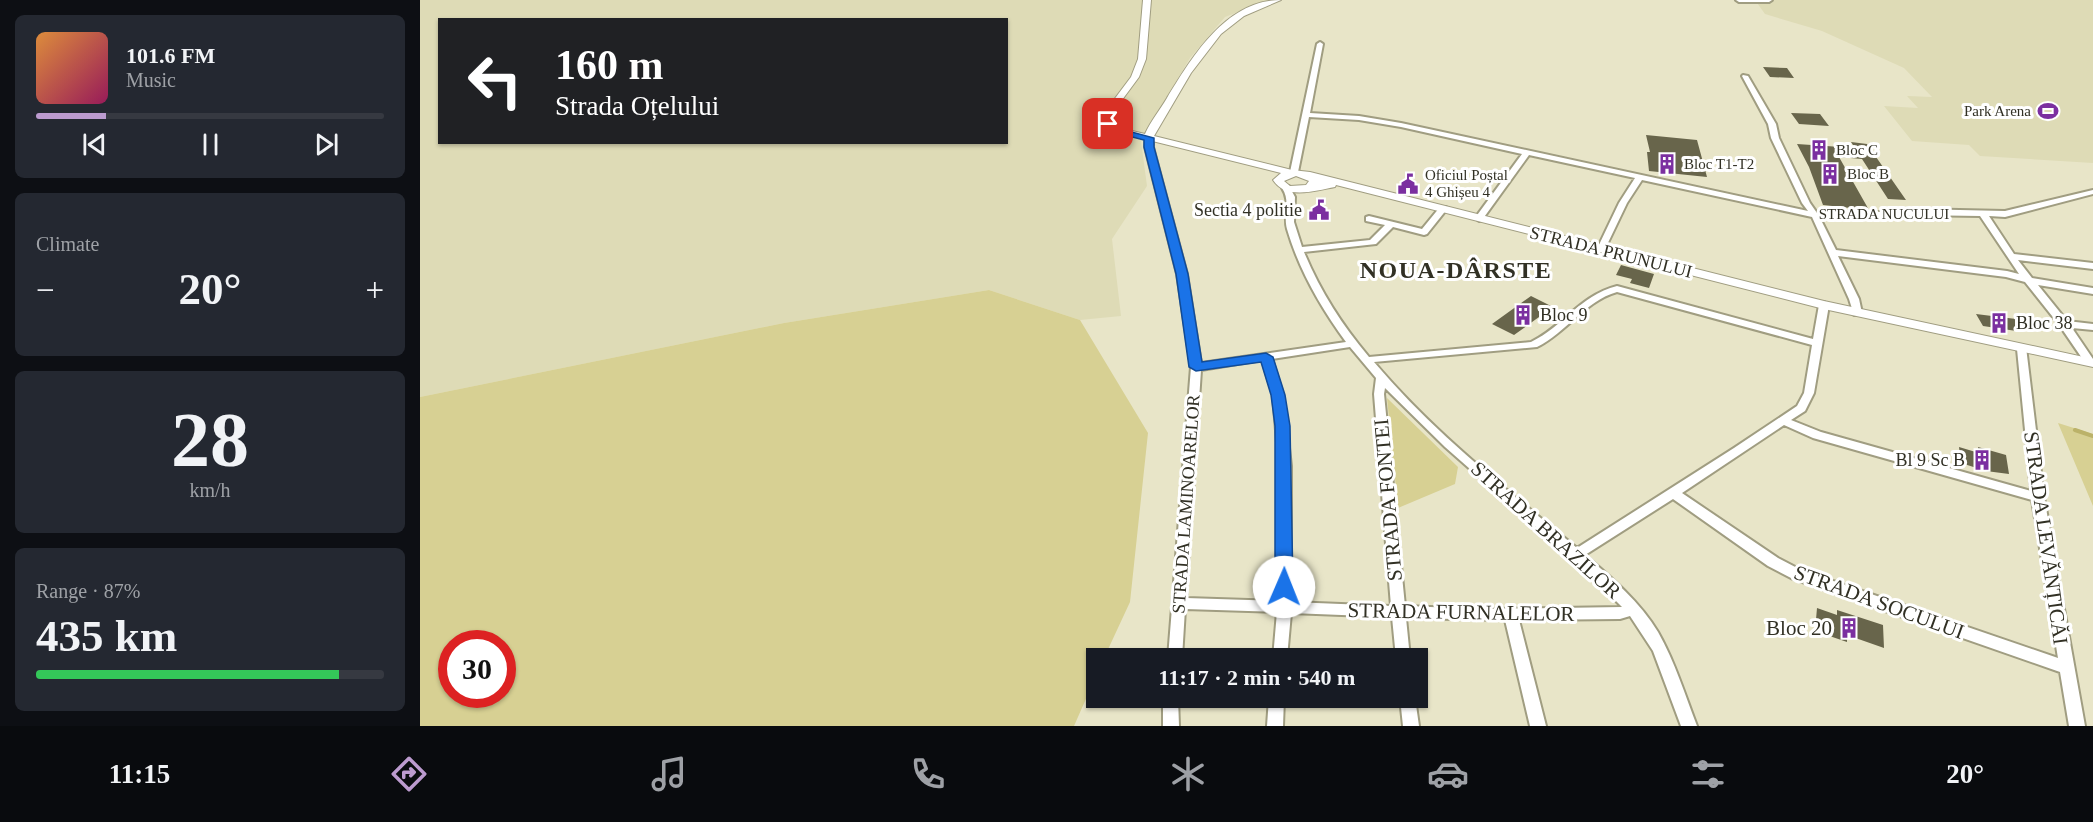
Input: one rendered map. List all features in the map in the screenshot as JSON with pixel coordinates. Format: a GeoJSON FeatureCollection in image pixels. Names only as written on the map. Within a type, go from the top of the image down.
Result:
{"type":"FeatureCollection","features":[{"type":"Feature","properties":{"kind":"street"},"geometry":{"type":"LineString","coordinates":[[1147,0],[1142,59],[1135,77],[1104,123],[1149,138],[1293,173],[1310,183]]}},
{"type":"Feature","properties":{"kind":"street"},"geometry":{"type":"LineString","coordinates":[[1149,138],[1151,130],[1203,50],[1230,22],[1242,14],[1277,0]]}},
{"type":"Feature","properties":{"kind":"street"},"geometry":{"type":"LineString","coordinates":[[1739,0],[1769,0]]}},
{"type":"Feature","properties":{"kind":"street"},"geometry":{"type":"LineString","coordinates":[[1293,173],[1307,115],[1320,44]]}},
{"type":"Feature","properties":{"kind":"street"},"geometry":{"type":"LineString","coordinates":[[1745,76],[1772,123],[1776,138],[1806,203],[1815,215],[1854,298],[1857,313]]}},
{"type":"Feature","properties":{"kind":"street","name":"STRADA NUCULUI"},"geometry":{"type":"LineString","coordinates":[[1307,115],[1377,120],[1815,215],[1860,216],[1914,212],[1984,215],[2020,211],[2093,192]]}},
{"type":"Feature","properties":{"kind":"street","name":"STRADA LAMINOARELOR"},"geometry":{"type":"LineString","coordinates":[[1149,138],[1149,147],[1182,274],[1196,367],[1176,648]]}},
{"type":"Feature","properties":{"kind":"street"},"geometry":{"type":"LineString","coordinates":[[1479,218],[1527,152]]}},
{"type":"Feature","properties":{"kind":"street"},"geometry":{"type":"LineString","coordinates":[[1248,162],[1282,185],[1310,183]]}},
{"type":"Feature","properties":{"kind":"street"},"geometry":{"type":"LineString","coordinates":[[1282,185],[1280,177],[1293,173]]}},
{"type":"Feature","properties":{"kind":"street"},"geometry":{"type":"LineString","coordinates":[[1601,249],[1623,203],[1640,177]]}},
{"type":"Feature","properties":{"kind":"street"},"geometry":{"type":"LineString","coordinates":[[1290,211],[1310,183]]}},
{"type":"Feature","properties":{"kind":"street","name":"STRADA PRUNULUI"},"geometry":{"type":"LineString","coordinates":[[1310,183],[1365,190],[1857,313],[2091,363]]}},
{"type":"Feature","properties":{"kind":"street","name":"STRADA BRAZILOR"},"geometry":{"type":"LineString","coordinates":[[1282,185],[1292,197],[1290,223],[1300,250],[1330,310],[1352,344],[1382,377],[1465,458],[1576,555],[1633,609],[1654,640],[1689,726]]}},
{"type":"Feature","properties":{"kind":"street"},"geometry":{"type":"LineString","coordinates":[[1369,219],[1424,232],[1443,209]]}},
{"type":"Feature","properties":{"kind":"street"},"geometry":{"type":"LineString","coordinates":[[1984,215],[2010,256],[2064,324],[2091,363]]}},
{"type":"Feature","properties":{"kind":"street"},"geometry":{"type":"LineString","coordinates":[[1300,250],[1374,242],[1390,225]]}},
{"type":"Feature","properties":{"kind":"street"},"geometry":{"type":"LineString","coordinates":[[1831,252],[2027,278],[2040,283],[2093,291]]}},
{"type":"Feature","properties":{"kind":"street"},"geometry":{"type":"LineString","coordinates":[[2010,256],[2093,266]]}},
{"type":"Feature","properties":{"kind":"street"},"geometry":{"type":"LineString","coordinates":[[1366,360],[1533,345],[1558,329],[1594,297],[1605,291],[1617,289],[1818,343]]}},
{"type":"Feature","properties":{"kind":"street"},"geometry":{"type":"LineString","coordinates":[[1576,555],[1784,421],[1806,401],[1824,305]]}},
{"type":"Feature","properties":{"kind":"street"},"geometry":{"type":"LineString","coordinates":[[2064,324],[2093,327]]}},
{"type":"Feature","properties":{"kind":"street"},"geometry":{"type":"LineString","coordinates":[[1196,367],[1352,344]]}},
{"type":"Feature","properties":{"kind":"street","name":"STRADA LEVĂNȚICĂI"},"geometry":{"type":"LineString","coordinates":[[2022,349],[2038,497],[2065,667],[2077,726]]}},
{"type":"Feature","properties":{"kind":"street"},"geometry":{"type":"LineString","coordinates":[[1266,357],[1278,395],[1282,426],[1285,524],[1284,608],[1281,648]]}},
{"type":"Feature","properties":{"kind":"street","name":"STRADA FONTEI"},"geometry":{"type":"LineString","coordinates":[[1382,377],[1379,394],[1402,648]]}},
{"type":"Feature","properties":{"kind":"street"},"geometry":{"type":"LineString","coordinates":[[1784,421],[1806,431],[2038,497]]}},
{"type":"Feature","properties":{"kind":"street","name":"STRADA SOCULUI"},"geometry":{"type":"LineString","coordinates":[[1674,493],[1773,562],[1796,574],[2065,667]]}},
{"type":"Feature","properties":{"kind":"street","name":"STRADA FURNALELOR"},"geometry":{"type":"LineString","coordinates":[[1180,603],[1511,615],[1620,613],[1633,609]]}},
{"type":"Feature","properties":{"kind":"street"},"geometry":{"type":"LineString","coordinates":[[1511,615],[1538,726]]}},
{"type":"Feature","properties":{"kind":"street"},"geometry":{"type":"LineString","coordinates":[[1171,708],[1171,726]]}},
{"type":"Feature","properties":{"kind":"street"},"geometry":{"type":"LineString","coordinates":[[1275,726],[1276,708]]}},
{"type":"Feature","properties":{"kind":"street"},"geometry":{"type":"LineString","coordinates":[[1408,708],[1411,726]]}},
{"type":"Feature","properties":{"kind":"shaded area"},"geometry":{"type":"Polygon","coordinates":[[[420,0],[1269,0],[1225,17],[1190,58],[1141,141],[1147,186],[1112,239],[1121,316],[1080,320],[989,290],[784,323],[420,397],[420,0]]]}},
{"type":"Feature","properties":{"kind":"shaded area"},"geometry":{"type":"Polygon","coordinates":[[[1755,0],[2093,0],[2093,163],[1980,156],[1969,145],[1912,141],[1884,106],[1918,108],[1907,96],[1932,97],[1904,68],[1822,31],[1765,14],[1755,0]]]}},
{"type":"Feature","properties":{"kind":"shaded area"},"geometry":{"type":"Polygon","coordinates":[[[989,290],[1080,320],[1148,433],[1130,602],[1109,648],[1086,648],[1086,699],[1074,726],[420,726],[420,397],[784,323],[989,290]]]}},
{"type":"Feature","properties":{"kind":"shaded area"},"geometry":{"type":"Polygon","coordinates":[[[1387,398],[1458,467],[1455,484],[1398,508],[1387,398]]]}},
{"type":"Feature","properties":{"kind":"shaded area"},"geometry":{"type":"Polygon","coordinates":[[[2058,423],[2093,434],[2093,506],[2058,423]]]}},
{"type":"Feature","properties":{"kind":"building"},"geometry":{"type":"Polygon","coordinates":[[[1763,67],[1787,68],[1794,78],[1770,77],[1763,67]]]}},
{"type":"Feature","properties":{"kind":"building"},"geometry":{"type":"Polygon","coordinates":[[[1791,113],[1820,114],[1829,126],[1799,124],[1791,113]]]}},
{"type":"Feature","properties":{"kind":"building"},"geometry":{"type":"Polygon","coordinates":[[[1646,135],[1697,140],[1707,177],[1649,171],[1647,152],[1650,152],[1646,135]]]}},
{"type":"Feature","properties":{"kind":"building"},"geometry":{"type":"Polygon","coordinates":[[[1851,142],[1867,144],[1906,200],[1888,199],[1862,159],[1839,157],[1869,210],[1823,205],[1809,167],[1797,144],[1855,148],[1851,142]]]}},
{"type":"Feature","properties":{"kind":"building"},"geometry":{"type":"Polygon","coordinates":[[[1621,265],[1654,274],[1649,288],[1630,283],[1632,279],[1616,275],[1621,265]]]}},
{"type":"Feature","properties":{"kind":"building","name":"Bloc 9"},"geometry":{"type":"Polygon","coordinates":[[[1531,296],[1553,307],[1514,335],[1492,324],[1531,296]]]}},
{"type":"Feature","properties":{"kind":"building","name":"Bloc 38"},"geometry":{"type":"Polygon","coordinates":[[[1976,314],[2016,319],[2023,332],[1983,326],[1976,314]]]}},
{"type":"Feature","properties":{"kind":"building","name":"Bl 9 Sc B"},"geometry":{"type":"Polygon","coordinates":[[[1959,447],[1979,453],[1978,447],[2006,455],[2009,474],[1986,471],[1961,463],[1959,447]]]}},
{"type":"Feature","properties":{"kind":"building","name":"Bloc 20"},"geometry":{"type":"Polygon","coordinates":[[[1817,608],[1837,615],[1837,610],[1883,625],[1884,648],[1847,635],[1847,642],[1815,631],[1817,608]]]}},
{"type":"Feature","properties":{"kind":"waterway"},"geometry":{"type":"LineString","coordinates":[[2075,430],[2093,436]]}},
{"type":"Feature","properties":{"kind":"place","name":"Park Arena"},"geometry":{"type":"Point","coordinates":[2048,111]}},
{"type":"Feature","properties":{"kind":"place","name":"Bloc C"},"geometry":{"type":"Point","coordinates":[1819,150]}},
{"type":"Feature","properties":{"kind":"place","name":"Bloc T1-T2"},"geometry":{"type":"Point","coordinates":[1667,164]}},
{"type":"Feature","properties":{"kind":"place","name":"Bloc B"},"geometry":{"type":"Point","coordinates":[1830,174]}},
{"type":"Feature","properties":{"kind":"place","name":"Oficiul Poștal 4 Ghișeu 4"},"geometry":{"type":"Point","coordinates":[1408,184]}},
{"type":"Feature","properties":{"kind":"place","name":"Sectia 4 politie"},"geometry":{"type":"Point","coordinates":[1319,210]}},
{"type":"Feature","properties":{"kind":"place","name":"Bloc 9"},"geometry":{"type":"Point","coordinates":[1523,315]}},
{"type":"Feature","properties":{"kind":"place","name":"Bloc 38"},"geometry":{"type":"Point","coordinates":[1999,323]}},
{"type":"Feature","properties":{"kind":"place","name":"Bl 9 Sc B"},"geometry":{"type":"Point","coordinates":[1982,460]}},
{"type":"Feature","properties":{"kind":"place","name":"Bloc 20"},"geometry":{"type":"Point","coordinates":[1849,628]}},
{"type":"Feature","properties":{"kind":"district","name":"NOUA-DÂRSTE"},"geometry":{"type":"Point","coordinates":[1456,270]}},
{"type":"Feature","properties":{"kind":"route"},"geometry":{"type":"LineString","coordinates":[[1108,124],[1105,127],[1149,138],[1149,147],[1182,274],[1196,367],[1266,357],[1278,395],[1282,426],[1285,466],[1284,587]]}}]}
